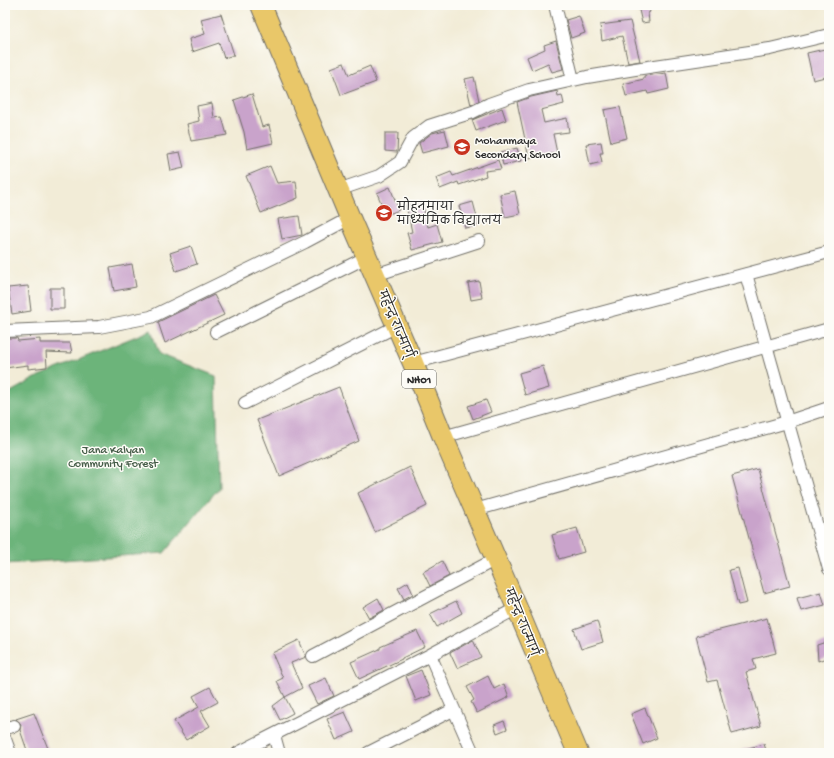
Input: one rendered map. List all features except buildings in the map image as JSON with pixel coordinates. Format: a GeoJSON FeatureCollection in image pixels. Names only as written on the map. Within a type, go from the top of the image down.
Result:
{"type":"FeatureCollection","features":[{"type":"Feature","properties":{"kind":"highway","name":"महेन्द्र राज्मार्ग्"},"geometry":{"type":"LineString","coordinates":[[261,5],[338,190],[578,753]]}},
{"type":"Feature","properties":{"kind":"street"},"geometry":{"type":"LineString","coordinates":[[555,5],[573,80]]}},
{"type":"Feature","properties":{"kind":"street"},"geometry":{"type":"LineString","coordinates":[[338,190],[379,176],[400,162],[412,138],[429,126],[473,112],[489,104],[529,90],[573,80],[635,69],[770,49],[829,35]]}},
{"type":"Feature","properties":{"kind":"street"},"geometry":{"type":"LineString","coordinates":[[5,331],[99,327],[151,317],[305,242],[350,218]]}},
{"type":"Feature","properties":{"kind":"street"},"geometry":{"type":"LineString","coordinates":[[375,275],[478,241]]}},
{"type":"Feature","properties":{"kind":"street"},"geometry":{"type":"LineString","coordinates":[[413,363],[829,252]]}},
{"type":"Feature","properties":{"kind":"street"},"geometry":{"type":"LineString","coordinates":[[216,332],[367,257]]}},
{"type":"Feature","properties":{"kind":"street"},"geometry":{"type":"LineString","coordinates":[[746,274],[829,569]]}},
{"type":"Feature","properties":{"kind":"street"},"geometry":{"type":"LineString","coordinates":[[245,403],[397,326]]}},
{"type":"Feature","properties":{"kind":"street"},"geometry":{"type":"LineString","coordinates":[[443,437],[829,330]]}},
{"type":"Feature","properties":{"kind":"street"},"geometry":{"type":"LineString","coordinates":[[475,510],[787,422],[829,408]]}},
{"type":"Feature","properties":{"kind":"street"},"geometry":{"type":"LineString","coordinates":[[313,656],[496,559]]}},
{"type":"Feature","properties":{"kind":"street"},"geometry":{"type":"LineString","coordinates":[[238,753],[430,655],[517,608]]}},
{"type":"Feature","properties":{"kind":"street"},"geometry":{"type":"LineString","coordinates":[[430,655],[473,753]]}},
{"type":"Feature","properties":{"kind":"street"},"geometry":{"type":"LineString","coordinates":[[368,753],[453,710]]}},
{"type":"Feature","properties":{"kind":"street"},"geometry":{"type":"LineString","coordinates":[[274,735],[279,753]]}},
{"type":"Feature","properties":{"kind":"street"},"geometry":{"type":"LineString","coordinates":[[5,739],[10,753]]}},
{"type":"Feature","properties":{"kind":"green space","name":"Jana Kalyan Community Forest"},"geometry":{"type":"Polygon","coordinates":[[[151,330],[159,354],[216,376],[219,488],[164,553],[5,564],[5,395],[39,376],[151,330]]]}},
{"type":"Feature","properties":{"kind":"place","name":"Mohanmaya Secondary School"},"geometry":{"type":"Point","coordinates":[462,147]}},
{"type":"Feature","properties":{"kind":"place","name":"मोहनमाया माध्यमिक विद्यालय"},"geometry":{"type":"Point","coordinates":[384,213]}}]}
